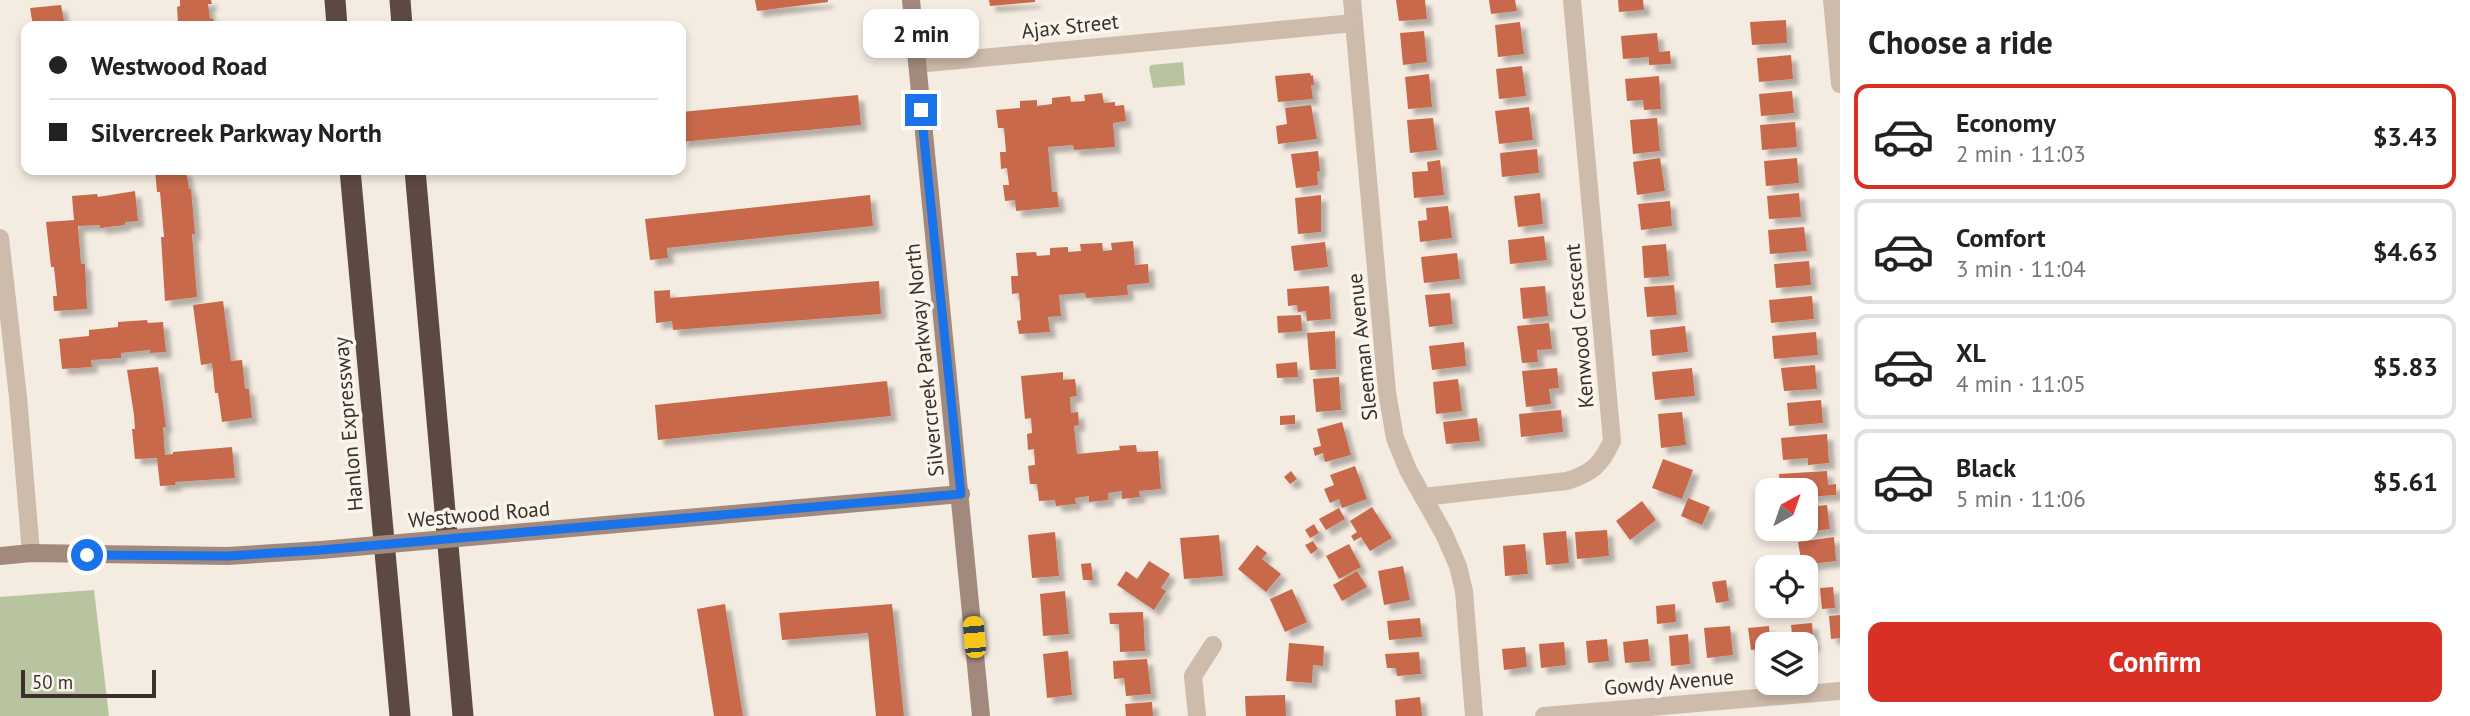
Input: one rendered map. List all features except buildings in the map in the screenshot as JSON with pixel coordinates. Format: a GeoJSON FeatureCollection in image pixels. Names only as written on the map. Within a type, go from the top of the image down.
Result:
{"type":"FeatureCollection","features":[{"type":"Feature","properties":{"kind":"highway"},"geometry":{"type":"LineString","coordinates":[[335,0],[337,21]]}},
{"type":"Feature","properties":{"kind":"highway"},"geometry":{"type":"LineString","coordinates":[[400,0],[402,21]]}},
{"type":"Feature","properties":{"kind":"highway","name":"Hanlon Expressway"},"geometry":{"type":"LineString","coordinates":[[350,175],[400,716]]}},
{"type":"Feature","properties":{"kind":"highway"},"geometry":{"type":"LineString","coordinates":[[415,175],[463,716]]}},
{"type":"Feature","properties":{"kind":"street","name":"Silvercreek Parkway North"},"geometry":{"type":"LineString","coordinates":[[911,0],[981,716]]}},
{"type":"Feature","properties":{"kind":"street","name":"Sleeman Avenue"},"geometry":{"type":"LineString","coordinates":[[1352,0],[1387,392],[1395,438],[1408,470],[1444,534],[1458,566],[1464,591],[1474,716]]}},
{"type":"Feature","properties":{"kind":"street","name":"Kenwood Crescent"},"geometry":{"type":"LineString","coordinates":[[1423,497],[1567,481],[1586,475],[1603,460],[1612,441],[1573,0]]}},
{"type":"Feature","properties":{"kind":"street"},"geometry":{"type":"LineString","coordinates":[[1832,0],[1840,84]]}},
{"type":"Feature","properties":{"kind":"street","name":"Ajax Street"},"geometry":{"type":"LineString","coordinates":[[917,64],[1354,23]]}},
{"type":"Feature","properties":{"kind":"street"},"geometry":{"type":"LineString","coordinates":[[0,238],[31,553]]}},
{"type":"Feature","properties":{"kind":"street","name":"Westwood Road"},"geometry":{"type":"LineString","coordinates":[[0,555],[31,553],[228,556],[961,494]]}},
{"type":"Feature","properties":{"kind":"street"},"geometry":{"type":"LineString","coordinates":[[1197,716],[1193,676],[1213,645]]}},
{"type":"Feature","properties":{"kind":"street","name":"Gowdy Avenue"},"geometry":{"type":"LineString","coordinates":[[1544,716],[1840,691]]}},
{"type":"Feature","properties":{"kind":"green space"},"geometry":{"type":"Polygon","coordinates":[[[1183,62],[1185,85],[1153,88],[1149,68],[1151,65],[1183,62]]]}},
{"type":"Feature","properties":{"kind":"green space"},"geometry":{"type":"Polygon","coordinates":[[[94,590],[109,716],[0,716],[0,597],[94,590]]]}},
{"type":"Feature","properties":{"kind":"route"},"geometry":{"type":"LineString","coordinates":[[87,555],[228,556],[321,550],[961,494],[921,110]]}}]}
